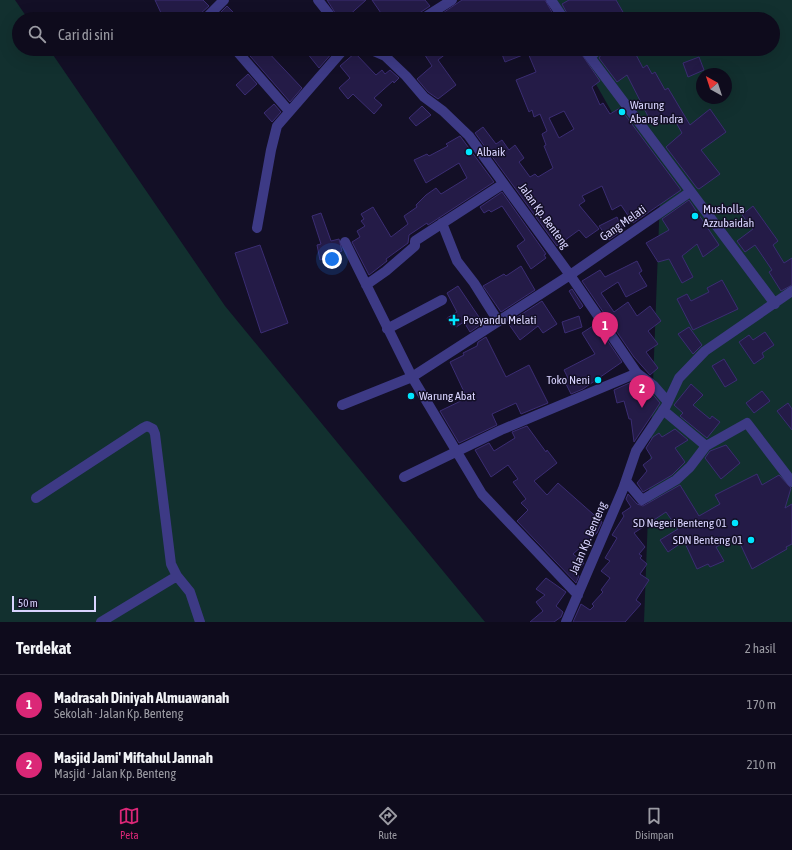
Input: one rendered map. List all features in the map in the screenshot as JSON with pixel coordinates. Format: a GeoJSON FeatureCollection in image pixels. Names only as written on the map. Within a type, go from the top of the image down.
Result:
{"type":"FeatureCollection","features":[{"type":"Feature","properties":{"kind":"street"},"geometry":{"type":"LineString","coordinates":[[213,12],[224,0]]}},
{"type":"Feature","properties":{"kind":"street"},"geometry":{"type":"LineString","coordinates":[[318,0],[328,12]]}},
{"type":"Feature","properties":{"kind":"street"},"geometry":{"type":"LineString","coordinates":[[433,12],[452,0]]}},
{"type":"Feature","properties":{"kind":"street"},"geometry":{"type":"LineString","coordinates":[[551,0],[559,12]]}},
{"type":"Feature","properties":{"kind":"street"},"geometry":{"type":"LineString","coordinates":[[241,56],[289,111]]}},
{"type":"Feature","properties":{"kind":"street"},"geometry":{"type":"LineString","coordinates":[[257,228],[271,150],[277,126],[338,56]]}},
{"type":"Feature","properties":{"kind":"street","name":"Jalan Kp. Benteng"},"geometry":{"type":"LineString","coordinates":[[390,56],[424,97],[443,111],[464,130],[570,275],[637,373],[654,386],[666,406]]}},
{"type":"Feature","properties":{"kind":"street"},"geometry":{"type":"LineString","coordinates":[[589,56],[775,304]]}},
{"type":"Feature","properties":{"kind":"street"},"geometry":{"type":"LineString","coordinates":[[366,285],[386,271],[415,246],[415,241],[503,184]]}},
{"type":"Feature","properties":{"kind":"street","name":"Gang Melati"},"geometry":{"type":"LineString","coordinates":[[342,406],[412,377],[570,275],[690,192]]}},
{"type":"Feature","properties":{"kind":"street"},"geometry":{"type":"LineString","coordinates":[[442,223],[457,261],[474,283],[498,321]]}},
{"type":"Feature","properties":{"kind":"street"},"geometry":{"type":"LineString","coordinates":[[345,242],[412,377],[486,498],[578,595]]}},
{"type":"Feature","properties":{"kind":"street","name":"Jalan Kp. Benteng"},"geometry":{"type":"LineString","coordinates":[[566,622],[626,481],[636,451],[666,406],[679,378],[705,351],[792,291]]}},
{"type":"Feature","properties":{"kind":"street"},"geometry":{"type":"LineString","coordinates":[[387,329],[442,300]]}},
{"type":"Feature","properties":{"kind":"street"},"geometry":{"type":"LineString","coordinates":[[404,477],[501,430],[637,373]]}},
{"type":"Feature","properties":{"kind":"street"},"geometry":{"type":"LineString","coordinates":[[666,406],[706,446]]}},
{"type":"Feature","properties":{"kind":"street"},"geometry":{"type":"LineString","coordinates":[[626,481],[642,500],[676,480],[690,467],[706,446],[748,423],[792,482]]}},
{"type":"Feature","properties":{"kind":"street"},"geometry":{"type":"LineString","coordinates":[[36,498],[143,428],[148,426],[153,429],[155,434],[171,564],[177,576],[190,592],[200,622]]}},
{"type":"Feature","properties":{"kind":"street"},"geometry":{"type":"LineString","coordinates":[[101,622],[177,576]]}},
{"type":"Feature","properties":{"kind":"green space"},"geometry":{"type":"Polygon","coordinates":[[[0,0],[15,0],[23,12],[12,12],[12,56],[54,56],[225,306],[485,622],[0,622],[0,0]]]}},
{"type":"Feature","properties":{"kind":"green space"},"geometry":{"type":"Polygon","coordinates":[[[548,0],[792,0],[792,622],[644,622],[660,197],[580,56],[780,56],[780,12],[555,12],[548,0]]]}},
{"type":"Feature","properties":{"kind":"building"},"geometry":{"type":"Polygon","coordinates":[[[155,0],[203,0],[209,6],[202,12],[161,12],[155,0]]]}},
{"type":"Feature","properties":{"kind":"building"},"geometry":{"type":"Polygon","coordinates":[[[327,0],[366,0],[353,12],[335,12],[327,0]]]}},
{"type":"Feature","properties":{"kind":"building"},"geometry":{"type":"Polygon","coordinates":[[[372,0],[425,0],[430,6],[421,12],[380,12],[372,0]]]}},
{"type":"Feature","properties":{"kind":"building"},"geometry":{"type":"Polygon","coordinates":[[[462,0],[545,0],[552,12],[444,12],[462,0]]]}},
{"type":"Feature","properties":{"kind":"building"},"geometry":{"type":"Polygon","coordinates":[[[569,0],[616,0],[623,12],[566,12],[562,4],[569,0]]]}},
{"type":"Feature","properties":{"kind":"building"},"geometry":{"type":"Polygon","coordinates":[[[227,6],[233,12],[221,12],[227,6]]]}},
{"type":"Feature","properties":{"kind":"building"},"geometry":{"type":"Polygon","coordinates":[[[250,56],[272,56],[302,88],[290,102],[250,56]]]}},
{"type":"Feature","properties":{"kind":"building"},"geometry":{"type":"Polygon","coordinates":[[[309,56],[330,56],[319,68],[309,56]]]}},
{"type":"Feature","properties":{"kind":"building"},"geometry":{"type":"Polygon","coordinates":[[[352,56],[358,56],[376,75],[382,70],[385,74],[390,70],[399,78],[394,83],[393,81],[374,98],[382,105],[374,114],[353,94],[348,99],[339,88],[350,78],[340,66],[352,56]]]}},
{"type":"Feature","properties":{"kind":"building"},"geometry":{"type":"Polygon","coordinates":[[[426,56],[443,56],[438,60],[456,85],[438,99],[428,92],[417,79],[432,66],[426,56]]]}},
{"type":"Feature","properties":{"kind":"building"},"geometry":{"type":"Polygon","coordinates":[[[503,56],[520,56],[505,62],[503,56]]]}},
{"type":"Feature","properties":{"kind":"building"},"geometry":{"type":"Polygon","coordinates":[[[529,56],[583,56],[600,81],[592,87],[600,105],[603,103],[610,114],[620,108],[681,190],[633,223],[621,205],[612,210],[602,186],[582,196],[585,201],[579,205],[599,229],[586,238],[579,230],[557,246],[475,133],[483,127],[496,144],[502,140],[509,150],[515,145],[524,158],[519,162],[530,177],[535,174],[538,177],[553,168],[544,146],[546,145],[542,134],[547,131],[540,114],[534,117],[532,110],[529,112],[516,80],[536,72],[529,56]],[[564,111],[549,118],[559,138],[574,129],[564,111]]]}},
{"type":"Feature","properties":{"kind":"building"},"geometry":{"type":"Polygon","coordinates":[[[600,56],[637,56],[643,68],[647,65],[652,74],[655,72],[665,90],[668,88],[690,125],[710,109],[726,132],[701,150],[720,174],[699,189],[697,188],[666,147],[682,133],[674,119],[667,122],[664,117],[652,124],[627,75],[617,82],[599,58],[600,56]]]}},
{"type":"Feature","properties":{"kind":"building"},"geometry":{"type":"Polygon","coordinates":[[[699,57],[703,68],[696,68],[696,74],[688,77],[683,63],[699,57]]]}},
{"type":"Feature","properties":{"kind":"building"},"geometry":{"type":"Polygon","coordinates":[[[248,74],[257,84],[245,95],[236,85],[248,74]]]}},
{"type":"Feature","properties":{"kind":"building"},"geometry":{"type":"Polygon","coordinates":[[[274,104],[281,112],[272,122],[264,113],[274,104]]]}},
{"type":"Feature","properties":{"kind":"building"},"geometry":{"type":"Polygon","coordinates":[[[422,106],[431,115],[416,126],[409,118],[422,106]]]}},
{"type":"Feature","properties":{"kind":"building"},"geometry":{"type":"Polygon","coordinates":[[[460,136],[494,182],[428,225],[427,223],[409,235],[408,243],[386,259],[387,261],[369,275],[352,242],[360,237],[357,231],[365,226],[361,221],[364,219],[361,214],[373,207],[391,237],[408,224],[404,216],[417,207],[416,205],[426,195],[436,188],[441,194],[467,178],[459,163],[426,183],[414,160],[427,154],[429,156],[448,146],[446,144],[460,136]]]}},
{"type":"Feature","properties":{"kind":"building"},"geometry":{"type":"Polygon","coordinates":[[[502,192],[546,254],[544,255],[546,258],[531,269],[517,246],[525,240],[502,206],[491,212],[489,210],[484,213],[480,207],[502,192]]]}},
{"type":"Feature","properties":{"kind":"building"},"geometry":{"type":"Polygon","coordinates":[[[689,200],[719,245],[703,257],[697,244],[682,256],[693,277],[682,283],[669,259],[658,262],[646,243],[669,230],[662,219],[689,200]]]}},
{"type":"Feature","properties":{"kind":"building"},"geometry":{"type":"Polygon","coordinates":[[[753,206],[778,241],[773,245],[784,263],[792,258],[792,285],[781,291],[769,272],[772,270],[755,245],[745,252],[737,241],[753,229],[742,215],[753,206]]]}},
{"type":"Feature","properties":{"kind":"building"},"geometry":{"type":"Polygon","coordinates":[[[321,213],[331,241],[339,239],[342,251],[320,260],[317,245],[321,244],[312,216],[321,213]]]}},
{"type":"Feature","properties":{"kind":"building"},"geometry":{"type":"Polygon","coordinates":[[[617,217],[623,230],[609,240],[599,226],[617,217]]]}},
{"type":"Feature","properties":{"kind":"building"},"geometry":{"type":"Polygon","coordinates":[[[260,245],[288,323],[261,333],[235,253],[260,245]]]}},
{"type":"Feature","properties":{"kind":"building"},"geometry":{"type":"Polygon","coordinates":[[[637,261],[642,271],[639,273],[647,286],[626,297],[618,282],[601,293],[614,312],[628,302],[637,316],[650,306],[661,321],[648,331],[658,344],[646,352],[658,368],[650,375],[634,357],[582,281],[600,270],[605,277],[637,261]]]}},
{"type":"Feature","properties":{"kind":"building"},"geometry":{"type":"Polygon","coordinates":[[[521,266],[535,290],[501,312],[483,286],[504,274],[506,276],[521,266]]]}},
{"type":"Feature","properties":{"kind":"building"},"geometry":{"type":"Polygon","coordinates":[[[722,280],[738,309],[693,330],[677,299],[687,294],[691,301],[709,292],[707,288],[722,280]]]}},
{"type":"Feature","properties":{"kind":"building"},"geometry":{"type":"Polygon","coordinates":[[[458,286],[483,323],[470,332],[464,322],[456,327],[454,325],[452,326],[447,318],[457,312],[447,293],[458,286]]]}},
{"type":"Feature","properties":{"kind":"building"},"geometry":{"type":"Polygon","coordinates":[[[572,289],[583,306],[580,309],[569,291],[572,289]]]}},
{"type":"Feature","properties":{"kind":"building"},"geometry":{"type":"Polygon","coordinates":[[[542,301],[557,324],[543,333],[538,326],[520,340],[508,323],[542,301]]]}},
{"type":"Feature","properties":{"kind":"building"},"geometry":{"type":"Polygon","coordinates":[[[579,316],[582,327],[565,333],[562,322],[579,316]]]}},
{"type":"Feature","properties":{"kind":"building"},"geometry":{"type":"Polygon","coordinates":[[[596,324],[622,362],[583,389],[571,394],[564,380],[568,378],[564,370],[595,354],[582,333],[596,324]]]}},
{"type":"Feature","properties":{"kind":"building"},"geometry":{"type":"Polygon","coordinates":[[[689,327],[702,345],[693,354],[678,334],[689,327]]]}},
{"type":"Feature","properties":{"kind":"building"},"geometry":{"type":"Polygon","coordinates":[[[765,332],[774,345],[762,353],[764,357],[754,364],[739,342],[749,335],[753,340],[765,332]]]}},
{"type":"Feature","properties":{"kind":"building"},"geometry":{"type":"Polygon","coordinates":[[[486,337],[506,377],[529,365],[548,403],[521,414],[516,403],[492,414],[497,425],[459,443],[440,411],[467,398],[450,362],[477,346],[478,342],[486,337]]]}},
{"type":"Feature","properties":{"kind":"building"},"geometry":{"type":"Polygon","coordinates":[[[724,359],[737,380],[725,387],[712,366],[724,359]]]}},
{"type":"Feature","properties":{"kind":"building"},"geometry":{"type":"Polygon","coordinates":[[[636,380],[650,391],[660,403],[634,442],[631,419],[629,419],[624,401],[617,403],[614,390],[636,380]]]}},
{"type":"Feature","properties":{"kind":"building"},"geometry":{"type":"Polygon","coordinates":[[[691,384],[703,395],[693,405],[710,419],[712,416],[720,422],[707,438],[680,416],[683,413],[674,405],[691,384]]]}},
{"type":"Feature","properties":{"kind":"building"},"geometry":{"type":"Polygon","coordinates":[[[762,391],[770,401],[754,413],[746,403],[762,391]]]}},
{"type":"Feature","properties":{"kind":"building"},"geometry":{"type":"Polygon","coordinates":[[[788,403],[792,409],[792,430],[777,411],[788,403]]]}},
{"type":"Feature","properties":{"kind":"building"},"geometry":{"type":"Polygon","coordinates":[[[527,426],[546,452],[547,450],[557,463],[534,481],[547,495],[558,483],[602,522],[597,533],[573,554],[584,563],[575,574],[579,576],[576,583],[517,521],[528,510],[521,503],[526,499],[513,482],[518,479],[508,465],[491,477],[475,450],[489,443],[494,451],[515,438],[512,432],[527,426]]]}},
{"type":"Feature","properties":{"kind":"building"},"geometry":{"type":"Polygon","coordinates":[[[675,429],[688,440],[675,448],[685,462],[672,475],[643,492],[637,483],[647,471],[643,465],[652,458],[646,448],[653,437],[659,433],[662,437],[675,429]]]}},
{"type":"Feature","properties":{"kind":"building"},"geometry":{"type":"Polygon","coordinates":[[[726,445],[740,463],[721,479],[705,458],[710,451],[726,445]]]}},
{"type":"Feature","properties":{"kind":"building"},"geometry":{"type":"Polygon","coordinates":[[[757,474],[762,485],[779,475],[791,488],[785,508],[792,504],[792,544],[786,547],[787,549],[752,569],[737,537],[716,547],[724,561],[710,567],[708,564],[697,569],[684,541],[668,552],[660,540],[678,529],[666,512],[634,533],[645,547],[639,554],[642,556],[640,558],[647,564],[640,574],[649,580],[636,600],[641,604],[625,622],[573,622],[581,604],[590,610],[594,606],[592,604],[603,592],[601,590],[610,578],[601,571],[610,561],[605,558],[617,538],[612,535],[624,516],[622,513],[631,507],[626,499],[628,494],[637,504],[643,506],[680,485],[699,516],[720,504],[715,495],[757,474]]]}},
{"type":"Feature","properties":{"kind":"building"},"geometry":{"type":"Polygon","coordinates":[[[546,578],[566,592],[556,606],[563,612],[561,617],[554,622],[530,622],[543,611],[536,602],[545,595],[536,589],[546,578]]]}},
{"type":"Feature","properties":{"kind":"place","name":"Warung Abang Indra"},"geometry":{"type":"Point","coordinates":[622,112]}},
{"type":"Feature","properties":{"kind":"place","name":"Albaik"},"geometry":{"type":"Point","coordinates":[469,152]}},
{"type":"Feature","properties":{"kind":"place","name":"Musholla Azzubaidah"},"geometry":{"type":"Point","coordinates":[695,216]}},
{"type":"Feature","properties":{"kind":"place","name":"Posyandu Melati"},"geometry":{"type":"Point","coordinates":[454,320]}},
{"type":"Feature","properties":{"kind":"place","name":"Madrasah Diniyah Almuawanah"},"geometry":{"type":"Point","coordinates":[605,345]}},
{"type":"Feature","properties":{"kind":"place","name":"Toko Neni"},"geometry":{"type":"Point","coordinates":[598,380]}},
{"type":"Feature","properties":{"kind":"place","name":"Warung Abat"},"geometry":{"type":"Point","coordinates":[411,396]}},
{"type":"Feature","properties":{"kind":"place","name":"Masjid Jami' Miftahul Jannah"},"geometry":{"type":"Point","coordinates":[642,408]}},
{"type":"Feature","properties":{"kind":"place","name":"SD Negeri Benteng 01"},"geometry":{"type":"Point","coordinates":[735,523]}},
{"type":"Feature","properties":{"kind":"place","name":"SDN Benteng 01"},"geometry":{"type":"Point","coordinates":[751,540]}}]}
